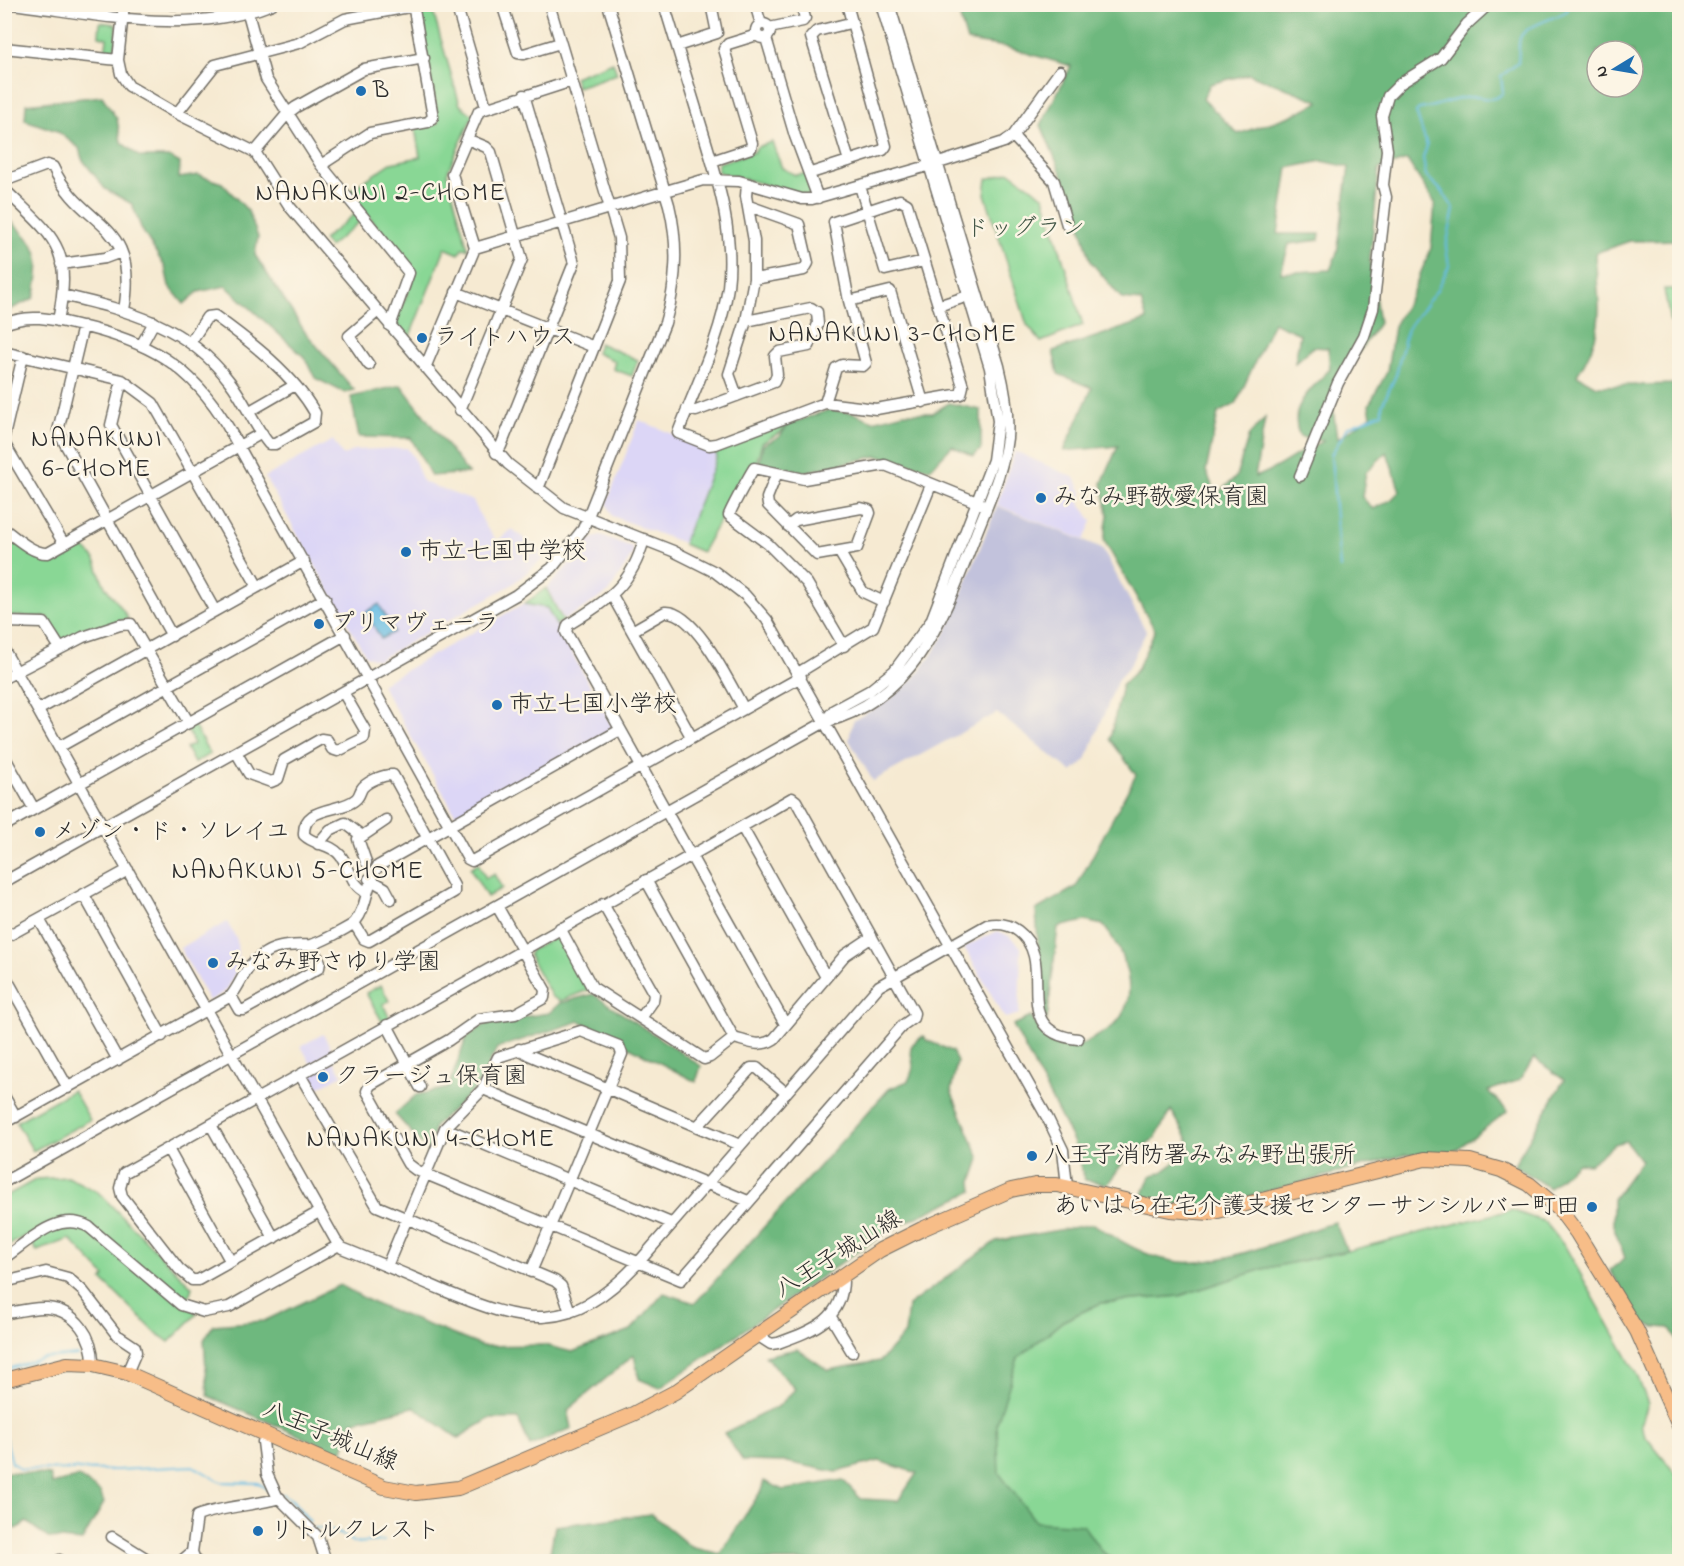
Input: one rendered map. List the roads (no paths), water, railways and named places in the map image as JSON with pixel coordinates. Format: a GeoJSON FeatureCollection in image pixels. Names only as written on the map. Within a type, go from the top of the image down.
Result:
{"type":"FeatureCollection","features":[{"type":"Feature","properties":{"kind":"main road","name":"八王子城山線"},"geometry":{"type":"LineString","coordinates":[[4,1380],[52,1366],[93,1365],[127,1373],[384,1487],[416,1493],[444,1491],[480,1479],[648,1407],[675,1392],[843,1275],[901,1239],[996,1195],[1035,1185],[1067,1186],[1170,1210],[1202,1213],[1227,1209],[1425,1159],[1470,1161],[1501,1170],[1521,1179],[1545,1196],[1577,1233],[1637,1331],[1680,1428]]}},
{"type":"Feature","properties":{"kind":"street"},"geometry":{"type":"LineString","coordinates":[[12,4],[123,17],[199,21],[248,13],[272,4]]}},
{"type":"Feature","properties":{"kind":"street"},"geometry":{"type":"LineString","coordinates":[[124,4],[118,60],[129,86],[255,152],[290,207],[496,453],[564,508],[700,563],[735,586],[767,620],[1054,1130],[1066,1161],[1067,1186]]}},
{"type":"Feature","properties":{"kind":"street"},"geometry":{"type":"LineString","coordinates":[[171,4],[194,4]]}},
{"type":"Feature","properties":{"kind":"street"},"geometry":{"type":"LineString","coordinates":[[456,4],[486,107]]}},
{"type":"Feature","properties":{"kind":"street"},"geometry":{"type":"LineString","coordinates":[[502,4],[518,53],[524,54],[560,43]]}},
{"type":"Feature","properties":{"kind":"street"},"geometry":{"type":"LineString","coordinates":[[538,489],[620,284],[619,238],[549,4]]}},
{"type":"Feature","properties":{"kind":"street"},"geometry":{"type":"LineString","coordinates":[[4,882],[531,585],[568,550],[588,517],[672,299],[676,248],[675,228],[608,4]]}},
{"type":"Feature","properties":{"kind":"street"},"geometry":{"type":"LineString","coordinates":[[664,4],[712,161],[727,228],[730,265],[728,287],[716,338],[678,432],[712,445],[825,403],[876,409],[959,396],[963,390],[905,201],[900,200],[837,219],[833,225],[849,301],[867,363],[863,366],[842,365],[836,368],[825,403]]}},
{"type":"Feature","properties":{"kind":"street"},"geometry":{"type":"LineString","coordinates":[[677,46],[717,33],[711,4]]}},
{"type":"Feature","properties":{"kind":"street"},"geometry":{"type":"LineString","coordinates":[[755,4],[795,136],[811,173],[818,198]]}},
{"type":"Feature","properties":{"kind":"street"},"geometry":{"type":"LineString","coordinates":[[712,161],[751,148],[724,49],[728,44],[763,31],[804,20],[801,4]]}},
{"type":"Feature","properties":{"kind":"street"},"geometry":{"type":"LineString","coordinates":[[811,173],[883,150],[886,143],[850,23],[847,4]]}},
{"type":"Feature","properties":{"kind":"street"},"geometry":{"type":"LineString","coordinates":[[4,1182],[825,722],[834,710],[869,691],[894,671],[925,633],[1004,453],[1007,419],[1004,388],[881,4]]}},
{"type":"Feature","properties":{"kind":"street"},"geometry":{"type":"LineString","coordinates":[[889,4],[968,296],[990,368],[998,411],[993,460],[983,504]]}},
{"type":"Feature","properties":{"kind":"street"},"geometry":{"type":"LineString","coordinates":[[1300,476],[1338,383],[1364,336],[1372,309],[1386,197],[1383,185],[1387,150],[1382,128],[1384,104],[1392,89],[1441,58],[1467,24],[1489,4]]}},
{"type":"Feature","properties":{"kind":"street"},"geometry":{"type":"LineString","coordinates":[[177,113],[215,65],[298,43],[345,19],[413,5],[434,114],[431,120],[370,133],[321,165]]}},
{"type":"Feature","properties":{"kind":"street"},"geometry":{"type":"LineString","coordinates":[[248,13],[266,79],[321,165],[409,273],[390,326]]}},
{"type":"Feature","properties":{"kind":"street"},"geometry":{"type":"LineString","coordinates":[[849,161],[811,37],[817,32],[850,23]]}},
{"type":"Feature","properties":{"kind":"street"},"geometry":{"type":"LineString","coordinates":[[4,48],[118,60]]}},
{"type":"Feature","properties":{"kind":"street"},"geometry":{"type":"LineString","coordinates":[[255,152],[288,113],[364,69],[424,57]]}},
{"type":"Feature","properties":{"kind":"street"},"geometry":{"type":"LineString","coordinates":[[475,248],[664,190],[716,178],[747,183],[802,199],[818,198],[933,164],[1004,142],[1013,136],[1060,71]]}},
{"type":"Feature","properties":{"kind":"street"},"geometry":{"type":"LineString","coordinates":[[425,368],[475,248],[452,174],[479,111],[572,81]]}},
{"type":"Feature","properties":{"kind":"street"},"geometry":{"type":"LineString","coordinates":[[496,453],[574,263],[524,96]]}},
{"type":"Feature","properties":{"kind":"street"},"geometry":{"type":"LineString","coordinates":[[1013,136],[1054,181],[1067,225]]}},
{"type":"Feature","properties":{"kind":"street"},"geometry":{"type":"LineString","coordinates":[[460,410],[522,259],[491,152],[486,147],[467,139]]}},
{"type":"Feature","properties":{"kind":"street"},"geometry":{"type":"LineString","coordinates":[[4,181],[51,166],[65,189],[106,227],[121,252],[128,273],[124,310]]}},
{"type":"Feature","properties":{"kind":"street"},"geometry":{"type":"LineString","coordinates":[[737,396],[729,374],[746,321],[754,279],[754,241],[747,183]]}},
{"type":"Feature","properties":{"kind":"street"},"geometry":{"type":"LineString","coordinates":[[860,186],[885,270],[924,261]]}},
{"type":"Feature","properties":{"kind":"street"},"geometry":{"type":"LineString","coordinates":[[4,189],[48,231],[59,249],[63,295],[58,321]]}},
{"type":"Feature","properties":{"kind":"street"},"geometry":{"type":"LineString","coordinates":[[749,207],[799,224],[808,263],[804,270],[754,279]]}},
{"type":"Feature","properties":{"kind":"street"},"geometry":{"type":"LineString","coordinates":[[61,264],[105,258],[121,252]]}},
{"type":"Feature","properties":{"kind":"street"},"geometry":{"type":"LineString","coordinates":[[849,301],[890,291],[923,402]]}},
{"type":"Feature","properties":{"kind":"street"},"geometry":{"type":"LineString","coordinates":[[456,292],[594,347]]}},
{"type":"Feature","properties":{"kind":"street"},"geometry":{"type":"LineString","coordinates":[[63,295],[124,310],[173,331],[190,343],[228,379],[269,444],[275,444],[314,422],[315,413],[295,385],[240,334],[215,316],[207,317],[190,343]]}},
{"type":"Feature","properties":{"kind":"street"},"geometry":{"type":"LineString","coordinates":[[938,306],[968,296]]}},
{"type":"Feature","properties":{"kind":"street"},"geometry":{"type":"LineString","coordinates":[[687,410],[696,411],[774,382],[777,375],[775,356],[779,352],[809,346],[819,318],[817,312],[811,308],[746,321]]}},
{"type":"Feature","properties":{"kind":"street"},"geometry":{"type":"LineString","coordinates":[[369,365],[349,336],[378,311]]}},
{"type":"Feature","properties":{"kind":"street"},"geometry":{"type":"LineString","coordinates":[[4,324],[27,318],[58,321],[142,344],[172,362],[200,387],[218,409],[468,859],[472,861],[744,709],[873,627],[931,485]]}},
{"type":"Feature","properties":{"kind":"street"},"geometry":{"type":"LineString","coordinates":[[142,344],[154,322]]}},
{"type":"Feature","properties":{"kind":"street"},"geometry":{"type":"LineString","coordinates":[[83,326],[58,431],[172,636]]}},
{"type":"Feature","properties":{"kind":"street"},"geometry":{"type":"LineString","coordinates":[[4,352],[122,380],[157,406],[258,587]]}},
{"type":"Feature","properties":{"kind":"street"},"geometry":{"type":"LineString","coordinates":[[4,436],[23,356]]}},
{"type":"Feature","properties":{"kind":"street"},"geometry":{"type":"LineString","coordinates":[[122,380],[111,425],[215,611]]}},
{"type":"Feature","properties":{"kind":"street"},"geometry":{"type":"LineString","coordinates":[[250,411],[295,385]]}},
{"type":"Feature","properties":{"kind":"street"},"geometry":{"type":"LineString","coordinates":[[4,529],[43,554],[262,433]]}},
{"type":"Feature","properties":{"kind":"street"},"geometry":{"type":"LineString","coordinates":[[4,443],[64,544]]}},
{"type":"Feature","properties":{"kind":"street"},"geometry":{"type":"LineString","coordinates":[[844,646],[807,583],[768,544],[729,515],[754,468],[808,479],[885,465],[983,504]]}},
{"type":"Feature","properties":{"kind":"street"},"geometry":{"type":"LineString","coordinates":[[777,473],[767,503],[788,526],[817,555],[840,553],[859,546],[870,517],[869,510],[861,508],[795,520],[788,526]]}},
{"type":"Feature","properties":{"kind":"street"},"geometry":{"type":"LineString","coordinates":[[644,539],[632,572],[612,597],[568,625],[566,632],[785,1024]]}},
{"type":"Feature","properties":{"kind":"street"},"geometry":{"type":"LineString","coordinates":[[840,553],[863,592],[884,602]]}},
{"type":"Feature","properties":{"kind":"street"},"geometry":{"type":"LineString","coordinates":[[38,710],[304,561]]}},
{"type":"Feature","properties":{"kind":"street"},"geometry":{"type":"LineString","coordinates":[[612,597],[692,738]]}},
{"type":"Feature","properties":{"kind":"street"},"geometry":{"type":"LineString","coordinates":[[58,747],[324,598]]}},
{"type":"Feature","properties":{"kind":"street"},"geometry":{"type":"LineString","coordinates":[[632,631],[665,612],[673,613],[703,636],[744,709]]}},
{"type":"Feature","properties":{"kind":"street"},"geometry":{"type":"LineString","coordinates":[[4,622],[47,624],[60,648]]}},
{"type":"Feature","properties":{"kind":"street"},"geometry":{"type":"LineString","coordinates":[[4,678],[83,637],[126,624],[134,626],[166,687],[189,723]]}},
{"type":"Feature","properties":{"kind":"street"},"geometry":{"type":"LineString","coordinates":[[4,826],[345,635]]}},
{"type":"Feature","properties":{"kind":"street"},"geometry":{"type":"LineString","coordinates":[[4,650],[339,1245],[502,1314],[534,1318],[570,1312],[604,1295],[638,1263],[874,990],[987,925],[999,923],[1016,929],[1032,948],[1038,1013],[1042,1022],[1055,1034],[1078,1039]]}},
{"type":"Feature","properties":{"kind":"street"},"geometry":{"type":"LineString","coordinates":[[236,752],[249,774],[271,782],[278,779],[284,760],[321,739],[327,740],[332,749],[338,751],[364,738],[365,730],[343,692]]}},
{"type":"Feature","properties":{"kind":"street"},"geometry":{"type":"LineString","coordinates":[[4,1123],[231,996],[247,967],[272,948],[287,945],[312,945],[354,923],[372,874],[393,856],[620,730]]}},
{"type":"Feature","properties":{"kind":"street"},"geometry":{"type":"LineString","coordinates":[[4,756],[34,809]]}},
{"type":"Feature","properties":{"kind":"street"},"geometry":{"type":"LineString","coordinates":[[354,923],[364,939],[369,941],[452,895],[454,886],[393,775],[386,774],[363,787],[358,798],[342,808],[325,808],[307,822],[304,835],[318,844],[330,846],[340,855],[357,888],[366,892]]}},
{"type":"Feature","properties":{"kind":"street"},"geometry":{"type":"LineString","coordinates":[[319,1212],[198,1280],[190,1279],[122,1196],[120,1188],[124,1173],[256,1100],[387,1025],[521,950],[560,928],[646,880],[690,856],[792,798],[914,1012],[913,1018],[903,1025],[681,1280],[424,1173],[408,1164],[367,1091],[369,1085],[479,1019],[514,1014],[544,998],[545,990],[521,950],[497,906]]}},
{"type":"Feature","properties":{"kind":"street"},"geometry":{"type":"LineString","coordinates":[[386,820],[358,839],[372,874],[385,888],[391,899]]}},
{"type":"Feature","properties":{"kind":"street"},"geometry":{"type":"LineString","coordinates":[[318,844],[330,830],[345,823],[362,836]]}},
{"type":"Feature","properties":{"kind":"street"},"geometry":{"type":"LineString","coordinates":[[742,826],[826,977]]}},
{"type":"Feature","properties":{"kind":"street"},"geometry":{"type":"LineString","coordinates":[[348,868],[366,862]]}},
{"type":"Feature","properties":{"kind":"street"},"geometry":{"type":"LineString","coordinates":[[4,938],[128,870]]}},
{"type":"Feature","properties":{"kind":"street"},"geometry":{"type":"LineString","coordinates":[[646,880],[734,1038],[758,1045],[766,1044],[846,955],[872,937]]}},
{"type":"Feature","properties":{"kind":"street"},"geometry":{"type":"LineString","coordinates":[[84,895],[162,1035]]}},
{"type":"Feature","properties":{"kind":"street"},"geometry":{"type":"LineString","coordinates":[[603,904],[654,994],[653,1001],[641,1018]]}},
{"type":"Feature","properties":{"kind":"street"},"geometry":{"type":"LineString","coordinates":[[39,919],[118,1060]]}},
{"type":"Feature","properties":{"kind":"street"},"geometry":{"type":"LineString","coordinates":[[560,928],[592,987],[704,1059],[710,1058],[734,1038]]}},
{"type":"Feature","properties":{"kind":"street"},"geometry":{"type":"LineString","coordinates":[[231,996],[239,1010],[244,1010],[319,968],[320,962],[312,945]]}},
{"type":"Feature","properties":{"kind":"street"},"geometry":{"type":"LineString","coordinates":[[4,974],[68,1088]]}},
{"type":"Feature","properties":{"kind":"street"},"geometry":{"type":"LineString","coordinates":[[387,1025],[420,1087]]}},
{"type":"Feature","properties":{"kind":"street"},"geometry":{"type":"LineString","coordinates":[[387,1266],[424,1173],[445,1128],[483,1089],[498,1057],[578,1030],[619,1046],[622,1054],[531,1272]]}},
{"type":"Feature","properties":{"kind":"street"},"geometry":{"type":"LineString","coordinates":[[519,1049],[740,1145]]}},
{"type":"Feature","properties":{"kind":"street"},"geometry":{"type":"LineString","coordinates":[[698,1127],[751,1068],[757,1068],[786,1094]]}},
{"type":"Feature","properties":{"kind":"street"},"geometry":{"type":"LineString","coordinates":[[300,1075],[372,1202],[561,1286],[570,1312]]}},
{"type":"Feature","properties":{"kind":"street"},"geometry":{"type":"LineString","coordinates":[[483,1089],[748,1201]]}},
{"type":"Feature","properties":{"kind":"street"},"geometry":{"type":"LineString","coordinates":[[4,1096],[16,1117]]}},
{"type":"Feature","properties":{"kind":"street"},"geometry":{"type":"LineString","coordinates":[[211,1125],[274,1238]]}},
{"type":"Feature","properties":{"kind":"street"},"geometry":{"type":"LineString","coordinates":[[445,1128],[672,1223]]}},
{"type":"Feature","properties":{"kind":"street"},"geometry":{"type":"LineString","coordinates":[[168,1149],[231,1262]]}},
{"type":"Feature","properties":{"kind":"street"},"geometry":{"type":"LineString","coordinates":[[4,1258],[53,1225],[66,1221],[79,1223],[89,1227],[181,1305],[204,1312],[229,1307],[339,1245]]}},
{"type":"Feature","properties":{"kind":"street"},"geometry":{"type":"LineString","coordinates":[[4,1282],[46,1272],[68,1278],[83,1291],[117,1335],[135,1347],[136,1352],[127,1373]]}},
{"type":"Feature","properties":{"kind":"street"},"geometry":{"type":"LineString","coordinates":[[757,1335],[771,1344],[778,1343],[806,1332],[831,1317],[843,1291],[843,1275]]}},
{"type":"Feature","properties":{"kind":"street"},"geometry":{"type":"LineString","coordinates":[[4,1314],[49,1308],[67,1314],[78,1323],[88,1338],[93,1365]]}},
{"type":"Feature","properties":{"kind":"street"},"geometry":{"type":"LineString","coordinates":[[831,1317],[852,1352]]}},
{"type":"Feature","properties":{"kind":"street"},"geometry":{"type":"LineString","coordinates":[[265,1434],[263,1442],[267,1474],[277,1494],[318,1537],[324,1547],[326,1562]]}},
{"type":"Feature","properties":{"kind":"street"},"geometry":{"type":"LineString","coordinates":[[180,1562],[194,1557],[197,1516],[217,1509],[238,1508],[277,1494]]}},
{"type":"Feature","properties":{"kind":"street"},"geometry":{"type":"LineString","coordinates":[[112,1537],[156,1561]]}},
{"type":"Feature","properties":{"kind":"water"},"geometry":{"type":"Polygon","coordinates":[[[379,604],[394,632],[381,639],[366,612],[379,604]]]}},
{"type":"Feature","properties":{"kind":"waterway"},"geometry":{"type":"LineString","coordinates":[[1340,568],[1331,455],[1348,427],[1382,413],[1382,405],[1396,375],[1407,329],[1437,290],[1449,266],[1446,247],[1454,209],[1442,191],[1426,176],[1423,158],[1427,146],[1416,112],[1419,109],[1461,98],[1490,99],[1499,96],[1503,93],[1501,76],[1518,63],[1519,41],[1523,34],[1534,26],[1567,11],[1569,4]]}},
{"type":"Feature","properties":{"kind":"waterway"},"geometry":{"type":"LineString","coordinates":[[4,1370],[43,1358],[78,1355]]}},
{"type":"Feature","properties":{"kind":"waterway"},"geometry":{"type":"LineString","coordinates":[[4,1433],[12,1463],[21,1469],[117,1470],[193,1466],[221,1482],[258,1483],[271,1492]]}},
{"type":"Feature","properties":{"kind":"waterway"},"geometry":{"type":"LineString","coordinates":[[282,1494],[292,1500],[310,1522]]}},
{"type":"Feature","properties":{"kind":"waterway"},"geometry":{"type":"LineString","coordinates":[[315,1528],[343,1535],[354,1543],[384,1541]]}},
{"type":"Feature","properties":{"kind":"place","name":"B"},"geometry":{"type":"Point","coordinates":[361,91]}},
{"type":"Feature","properties":{"kind":"place","name":"ライトハウス"},"geometry":{"type":"Point","coordinates":[422,338]}},
{"type":"Feature","properties":{"kind":"place","name":"みなみ野敬愛保育園"},"geometry":{"type":"Point","coordinates":[1041,498]}},
{"type":"Feature","properties":{"kind":"place","name":"市立七国中学校"},"geometry":{"type":"Point","coordinates":[406,552]}},
{"type":"Feature","properties":{"kind":"place","name":"プリマヴェーラ"},"geometry":{"type":"Point","coordinates":[319,624]}},
{"type":"Feature","properties":{"kind":"place","name":"市立七国小学校"},"geometry":{"type":"Point","coordinates":[497,705]}},
{"type":"Feature","properties":{"kind":"place","name":"メゾン・ド・ソレイユ"},"geometry":{"type":"Point","coordinates":[40,832]}},
{"type":"Feature","properties":{"kind":"place","name":"みなみ野さゆり学園"},"geometry":{"type":"Point","coordinates":[213,963]}},
{"type":"Feature","properties":{"kind":"place","name":"クラージュ保育園"},"geometry":{"type":"Point","coordinates":[323,1077]}},
{"type":"Feature","properties":{"kind":"place","name":"八王子消防署みなみ野出張所"},"geometry":{"type":"Point","coordinates":[1032,1156]}},
{"type":"Feature","properties":{"kind":"place","name":"あいはら在宅介護支援センターサンシルバー町田"},"geometry":{"type":"Point","coordinates":[1592,1207]}},
{"type":"Feature","properties":{"kind":"place","name":"リトルクレスト"},"geometry":{"type":"Point","coordinates":[258,1531]}},
{"type":"Feature","properties":{"kind":"district","name":"NANAKUNI 2-CHOME"},"geometry":{"type":"Point","coordinates":[381,194]}},
{"type":"Feature","properties":{"kind":"district","name":"NANAKUNI 3-CHOME"},"geometry":{"type":"Point","coordinates":[893,335]}},
{"type":"Feature","properties":{"kind":"district","name":"NANAKUNI 6-CHOME"},"geometry":{"type":"Point","coordinates":[97,454]}},
{"type":"Feature","properties":{"kind":"district","name":"NANAKUNI 5-CHOME"},"geometry":{"type":"Point","coordinates":[298,872]}},
{"type":"Feature","properties":{"kind":"district","name":"NANAKUNI 4-CHOME"},"geometry":{"type":"Point","coordinates":[431,1140]}},
{"type":"Feature","properties":{"kind":"park label","name":"ドッグラン"},"geometry":{"type":"Point","coordinates":[1025,229]}}]}
